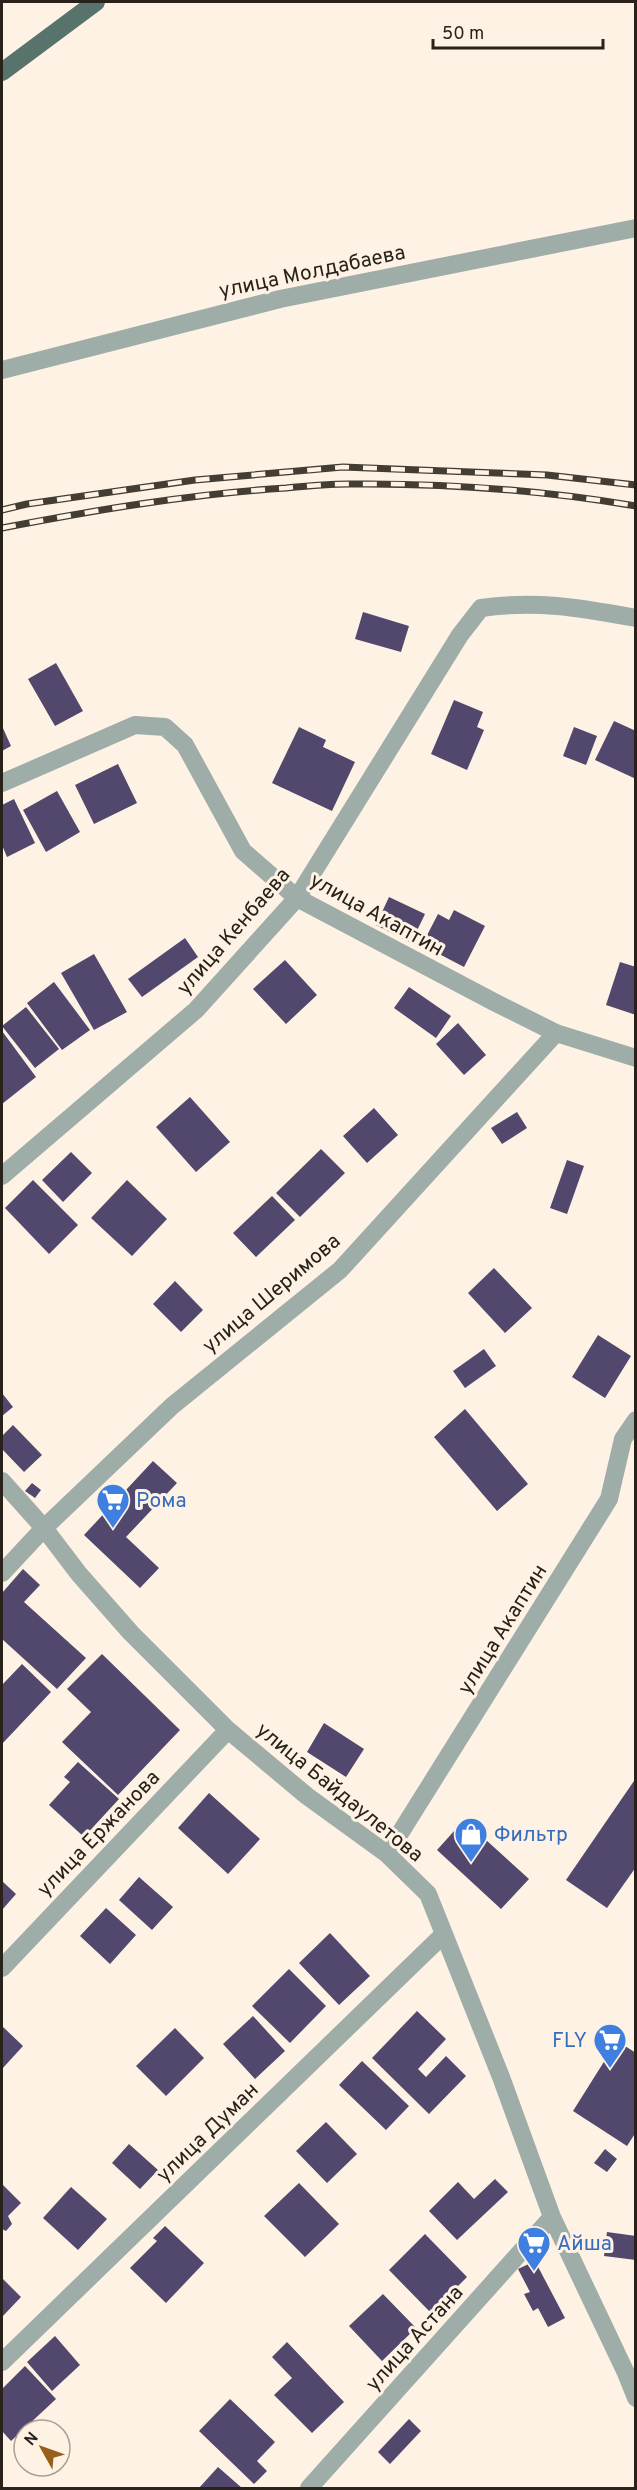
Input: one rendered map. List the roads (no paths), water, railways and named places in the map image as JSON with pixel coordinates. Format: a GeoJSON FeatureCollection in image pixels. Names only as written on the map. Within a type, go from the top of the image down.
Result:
{"type":"FeatureCollection","features":[{"type":"Feature","properties":{"kind":"main road"},"geometry":{"type":"LineString","coordinates":[[2,72],[96,2]]}},
{"type":"Feature","properties":{"kind":"street","name":"улица Молдабаева"},"geometry":{"type":"LineString","coordinates":[[2,370],[280,299],[636,228]]}},
{"type":"Feature","properties":{"kind":"street","name":"улица Кенбаева"},"geometry":{"type":"LineString","coordinates":[[2,1176],[196,1010],[297,898],[460,635],[481,608],[515,603],[564,605],[636,618]]}},
{"type":"Feature","properties":{"kind":"street","name":"улица Акаптин"},"geometry":{"type":"LineString","coordinates":[[2,783],[135,725],[165,727],[185,745],[243,851],[297,898],[556,1033],[636,1058]]}},
{"type":"Feature","properties":{"kind":"street","name":"улица Шеримова"},"geometry":{"type":"LineString","coordinates":[[2,1573],[44,1528],[172,1406],[340,1270],[556,1033]]}},
{"type":"Feature","properties":{"kind":"street","name":"улица Акаптин"},"geometry":{"type":"LineString","coordinates":[[387,1854],[609,1499],[623,1438],[636,1420]]}},
{"type":"Feature","properties":{"kind":"street","name":"улица Байдаулетова"},"geometry":{"type":"LineString","coordinates":[[2,1481],[131,1633],[228,1730],[307,1796],[387,1854],[429,1894],[501,2077],[552,2217],[631,2367],[636,2398]]}},
{"type":"Feature","properties":{"kind":"street","name":"улица Ержанова"},"geometry":{"type":"LineString","coordinates":[[2,1968],[228,1730]]}},
{"type":"Feature","properties":{"kind":"street","name":"улица Думан"},"geometry":{"type":"LineString","coordinates":[[2,2362],[444,1934]]}},
{"type":"Feature","properties":{"kind":"street","name":"улица Астана"},"geometry":{"type":"LineString","coordinates":[[309,2488],[552,2217]]}},
{"type":"Feature","properties":{"kind":"railway"},"geometry":{"type":"LineString","coordinates":[[2,510],[27,504],[195,480],[343,467],[547,475],[636,485]]}},
{"type":"Feature","properties":{"kind":"railway"},"geometry":{"type":"LineString","coordinates":[[2,528],[179,499],[333,484],[493,489],[636,506]]}},
{"type":"Feature","properties":{"kind":"place","name":"Рома"},"geometry":{"type":"Point","coordinates":[113,1529]}},
{"type":"Feature","properties":{"kind":"place","name":"Фильтр"},"geometry":{"type":"Point","coordinates":[471,1863]}},
{"type":"Feature","properties":{"kind":"place","name":"FLY"},"geometry":{"type":"Point","coordinates":[610,2069]}},
{"type":"Feature","properties":{"kind":"place","name":"Айша"},"geometry":{"type":"Point","coordinates":[534,2272]}}]}
